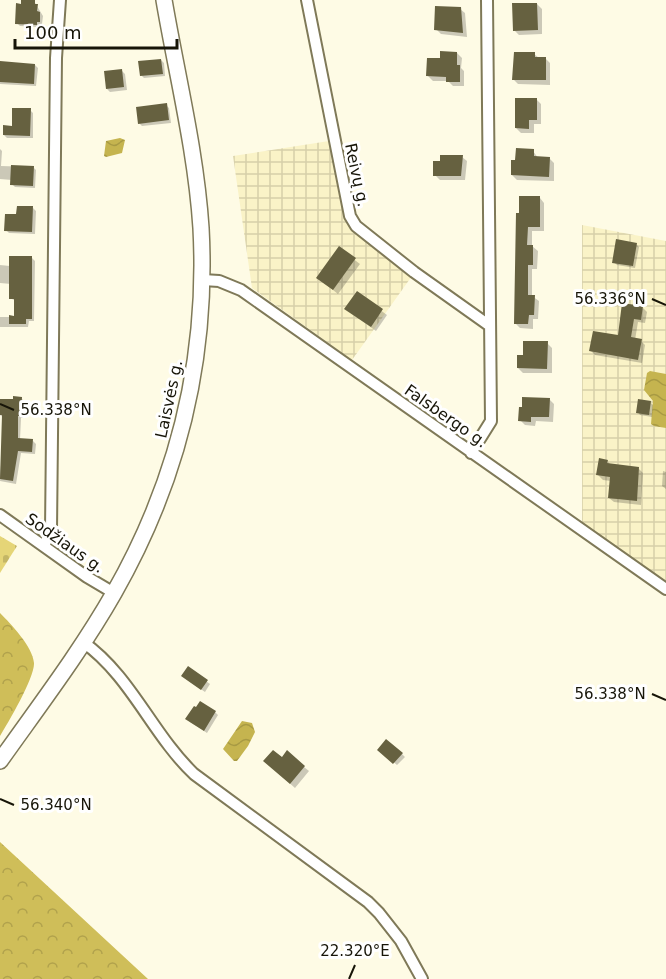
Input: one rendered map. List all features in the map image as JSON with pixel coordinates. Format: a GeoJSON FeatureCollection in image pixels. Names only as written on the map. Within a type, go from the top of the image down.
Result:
{"type":"FeatureCollection","features":[{"type":"Feature","properties":{"kind":"main road","name":"Laisvės g."},"geometry":{"type":"LineString","coordinates":[[0,761],[83,642],[114,593],[146,530],[170,471],[189,401],[200,340],[203,280],[197,183],[164,0]]}},
{"type":"Feature","properties":{"kind":"street"},"geometry":{"type":"LineString","coordinates":[[44,546],[51,530],[56,58],[60,0]]}},
{"type":"Feature","properties":{"kind":"street","name":"Reivų g."},"geometry":{"type":"LineString","coordinates":[[307,0],[350,216],[356,226],[414,272],[490,326]]}},
{"type":"Feature","properties":{"kind":"street"},"geometry":{"type":"LineString","coordinates":[[471,453],[491,421],[487,0]]}},
{"type":"Feature","properties":{"kind":"street","name":"Falsbergo g."},"geometry":{"type":"LineString","coordinates":[[203,280],[219,281],[241,290],[666,589]]}},
{"type":"Feature","properties":{"kind":"street","name":"Sodžiaus g."},"geometry":{"type":"LineString","coordinates":[[0,515],[114,593]]}},
{"type":"Feature","properties":{"kind":"street"},"geometry":{"type":"LineString","coordinates":[[83,642],[117,673],[177,757],[194,774],[353,890],[379,913],[401,941],[422,979]]}},
{"type":"Feature","properties":{"kind":"shaded area"},"geometry":{"type":"Polygon","coordinates":[[[329,141],[351,228],[412,276],[352,360],[252,288],[233,156],[329,141]]]}},
{"type":"Feature","properties":{"kind":"shaded area"},"geometry":{"type":"Polygon","coordinates":[[[582,225],[666,241],[666,581],[582,523],[582,225]]]}},
{"type":"Feature","properties":{"kind":"green space"},"geometry":{"type":"Polygon","coordinates":[[[0,536],[17,546],[0,573],[0,536]]]}},
{"type":"Feature","properties":{"kind":"green space"},"geometry":{"type":"Polygon","coordinates":[[[0,613],[26,643],[34,663],[26,689],[0,736],[0,613]]]}},
{"type":"Feature","properties":{"kind":"green space"},"geometry":{"type":"Polygon","coordinates":[[[0,842],[148,979],[0,979],[0,842]]]}},
{"type":"Feature","properties":{"kind":"water"},"geometry":{"type":"Polygon","coordinates":[[[120,138],[125,140],[122,153],[104,156],[106,141],[120,138]]]}},
{"type":"Feature","properties":{"kind":"water"},"geometry":{"type":"Polygon","coordinates":[[[650,371],[666,374],[666,428],[651,424],[653,401],[644,390],[647,373],[650,371]]]}},
{"type":"Feature","properties":{"kind":"water"},"geometry":{"type":"Polygon","coordinates":[[[242,721],[252,723],[255,732],[248,746],[237,761],[234,761],[223,749],[242,721]]]}},
{"type":"Feature","properties":{"kind":"building"},"geometry":{"type":"Polygon","coordinates":[[[21,0],[35,0],[35,4],[38,4],[40,22],[37,22],[37,25],[15,24],[16,3],[21,4],[21,0]]]}},
{"type":"Feature","properties":{"kind":"building"},"geometry":{"type":"Polygon","coordinates":[[[512,3],[537,3],[538,30],[513,31],[512,3]]]}},
{"type":"Feature","properties":{"kind":"building"},"geometry":{"type":"Polygon","coordinates":[[[435,6],[461,7],[463,33],[434,30],[435,6]]]}},
{"type":"Feature","properties":{"kind":"building"},"geometry":{"type":"Polygon","coordinates":[[[440,51],[457,52],[460,82],[446,82],[446,77],[426,76],[427,58],[440,58],[440,51]]]}},
{"type":"Feature","properties":{"kind":"building"},"geometry":{"type":"Polygon","coordinates":[[[514,52],[535,52],[535,57],[546,57],[546,80],[512,80],[514,52]]]}},
{"type":"Feature","properties":{"kind":"building"},"geometry":{"type":"Polygon","coordinates":[[[161,59],[163,74],[140,76],[138,61],[161,59]]]}},
{"type":"Feature","properties":{"kind":"building"},"geometry":{"type":"Polygon","coordinates":[[[0,61],[35,64],[34,84],[0,82],[0,61]]]}},
{"type":"Feature","properties":{"kind":"building"},"geometry":{"type":"Polygon","coordinates":[[[122,69],[124,87],[106,89],[104,71],[122,69]]]}},
{"type":"Feature","properties":{"kind":"building"},"geometry":{"type":"Polygon","coordinates":[[[515,98],[537,98],[537,120],[529,120],[529,129],[515,128],[515,98]]]}},
{"type":"Feature","properties":{"kind":"building"},"geometry":{"type":"Polygon","coordinates":[[[167,103],[169,120],[138,124],[136,107],[167,103]]]}},
{"type":"Feature","properties":{"kind":"building"},"geometry":{"type":"Polygon","coordinates":[[[12,108],[31,108],[30,136],[3,135],[3,125],[12,126],[12,108]]]}},
{"type":"Feature","properties":{"kind":"building"},"geometry":{"type":"Polygon","coordinates":[[[516,148],[534,149],[534,156],[550,157],[549,177],[511,175],[511,160],[515,160],[516,148]]]}},
{"type":"Feature","properties":{"kind":"building"},"geometry":{"type":"Polygon","coordinates":[[[440,155],[463,155],[461,176],[433,176],[433,161],[440,161],[440,155]]]}},
{"type":"Feature","properties":{"kind":"building"},"geometry":{"type":"Polygon","coordinates":[[[11,165],[34,166],[33,186],[10,185],[11,165]]]}},
{"type":"Feature","properties":{"kind":"building"},"geometry":{"type":"Polygon","coordinates":[[[519,196],[540,196],[540,227],[528,227],[527,245],[533,245],[533,265],[528,265],[528,295],[535,295],[534,315],[529,315],[528,324],[514,324],[516,213],[519,213],[519,196]]]}},
{"type":"Feature","properties":{"kind":"building"},"geometry":{"type":"Polygon","coordinates":[[[17,206],[33,206],[32,232],[4,231],[5,214],[16,214],[17,206]]]}},
{"type":"Feature","properties":{"kind":"building"},"geometry":{"type":"Polygon","coordinates":[[[616,239],[637,243],[633,266],[612,263],[616,239]]]}},
{"type":"Feature","properties":{"kind":"building"},"geometry":{"type":"Polygon","coordinates":[[[339,246],[356,258],[333,290],[316,278],[339,246]]]}},
{"type":"Feature","properties":{"kind":"building"},"geometry":{"type":"Polygon","coordinates":[[[9,256],[32,256],[32,319],[26,319],[26,324],[9,324],[9,315],[14,316],[14,299],[9,299],[9,256]]]}},
{"type":"Feature","properties":{"kind":"building"},"geometry":{"type":"Polygon","coordinates":[[[357,291],[383,309],[371,327],[344,309],[357,291]]]}},
{"type":"Feature","properties":{"kind":"building"},"geometry":{"type":"Polygon","coordinates":[[[622,303],[643,306],[641,320],[634,319],[631,337],[642,339],[638,360],[589,351],[593,331],[618,335],[622,303]]]}},
{"type":"Feature","properties":{"kind":"building"},"geometry":{"type":"Polygon","coordinates":[[[523,341],[548,341],[547,369],[517,368],[517,355],[523,355],[523,341]]]}},
{"type":"Feature","properties":{"kind":"building"},"geometry":{"type":"Polygon","coordinates":[[[13,396],[22,397],[21,416],[18,416],[18,438],[33,439],[32,452],[18,451],[13,481],[0,479],[2,415],[0,415],[0,399],[13,399],[13,396]]]}},
{"type":"Feature","properties":{"kind":"building"},"geometry":{"type":"Polygon","coordinates":[[[522,397],[550,398],[549,417],[531,417],[531,422],[518,421],[522,397]]]}},
{"type":"Feature","properties":{"kind":"building"},"geometry":{"type":"Polygon","coordinates":[[[638,399],[651,401],[649,415],[636,413],[638,399]]]}},
{"type":"Feature","properties":{"kind":"building"},"geometry":{"type":"Polygon","coordinates":[[[599,458],[608,460],[607,463],[639,467],[637,501],[608,498],[610,477],[596,475],[599,458]]]}},
{"type":"Feature","properties":{"kind":"building"},"geometry":{"type":"Polygon","coordinates":[[[188,666],[208,680],[201,690],[181,676],[188,666]]]}},
{"type":"Feature","properties":{"kind":"building"},"geometry":{"type":"Polygon","coordinates":[[[200,701],[216,711],[204,731],[185,719],[200,701]]]}},
{"type":"Feature","properties":{"kind":"building"},"geometry":{"type":"Polygon","coordinates":[[[386,739],[403,753],[393,764],[377,750],[386,739]]]}},
{"type":"Feature","properties":{"kind":"building"},"geometry":{"type":"Polygon","coordinates":[[[273,750],[282,757],[287,750],[305,766],[290,784],[263,761],[273,750]]]}}]}
